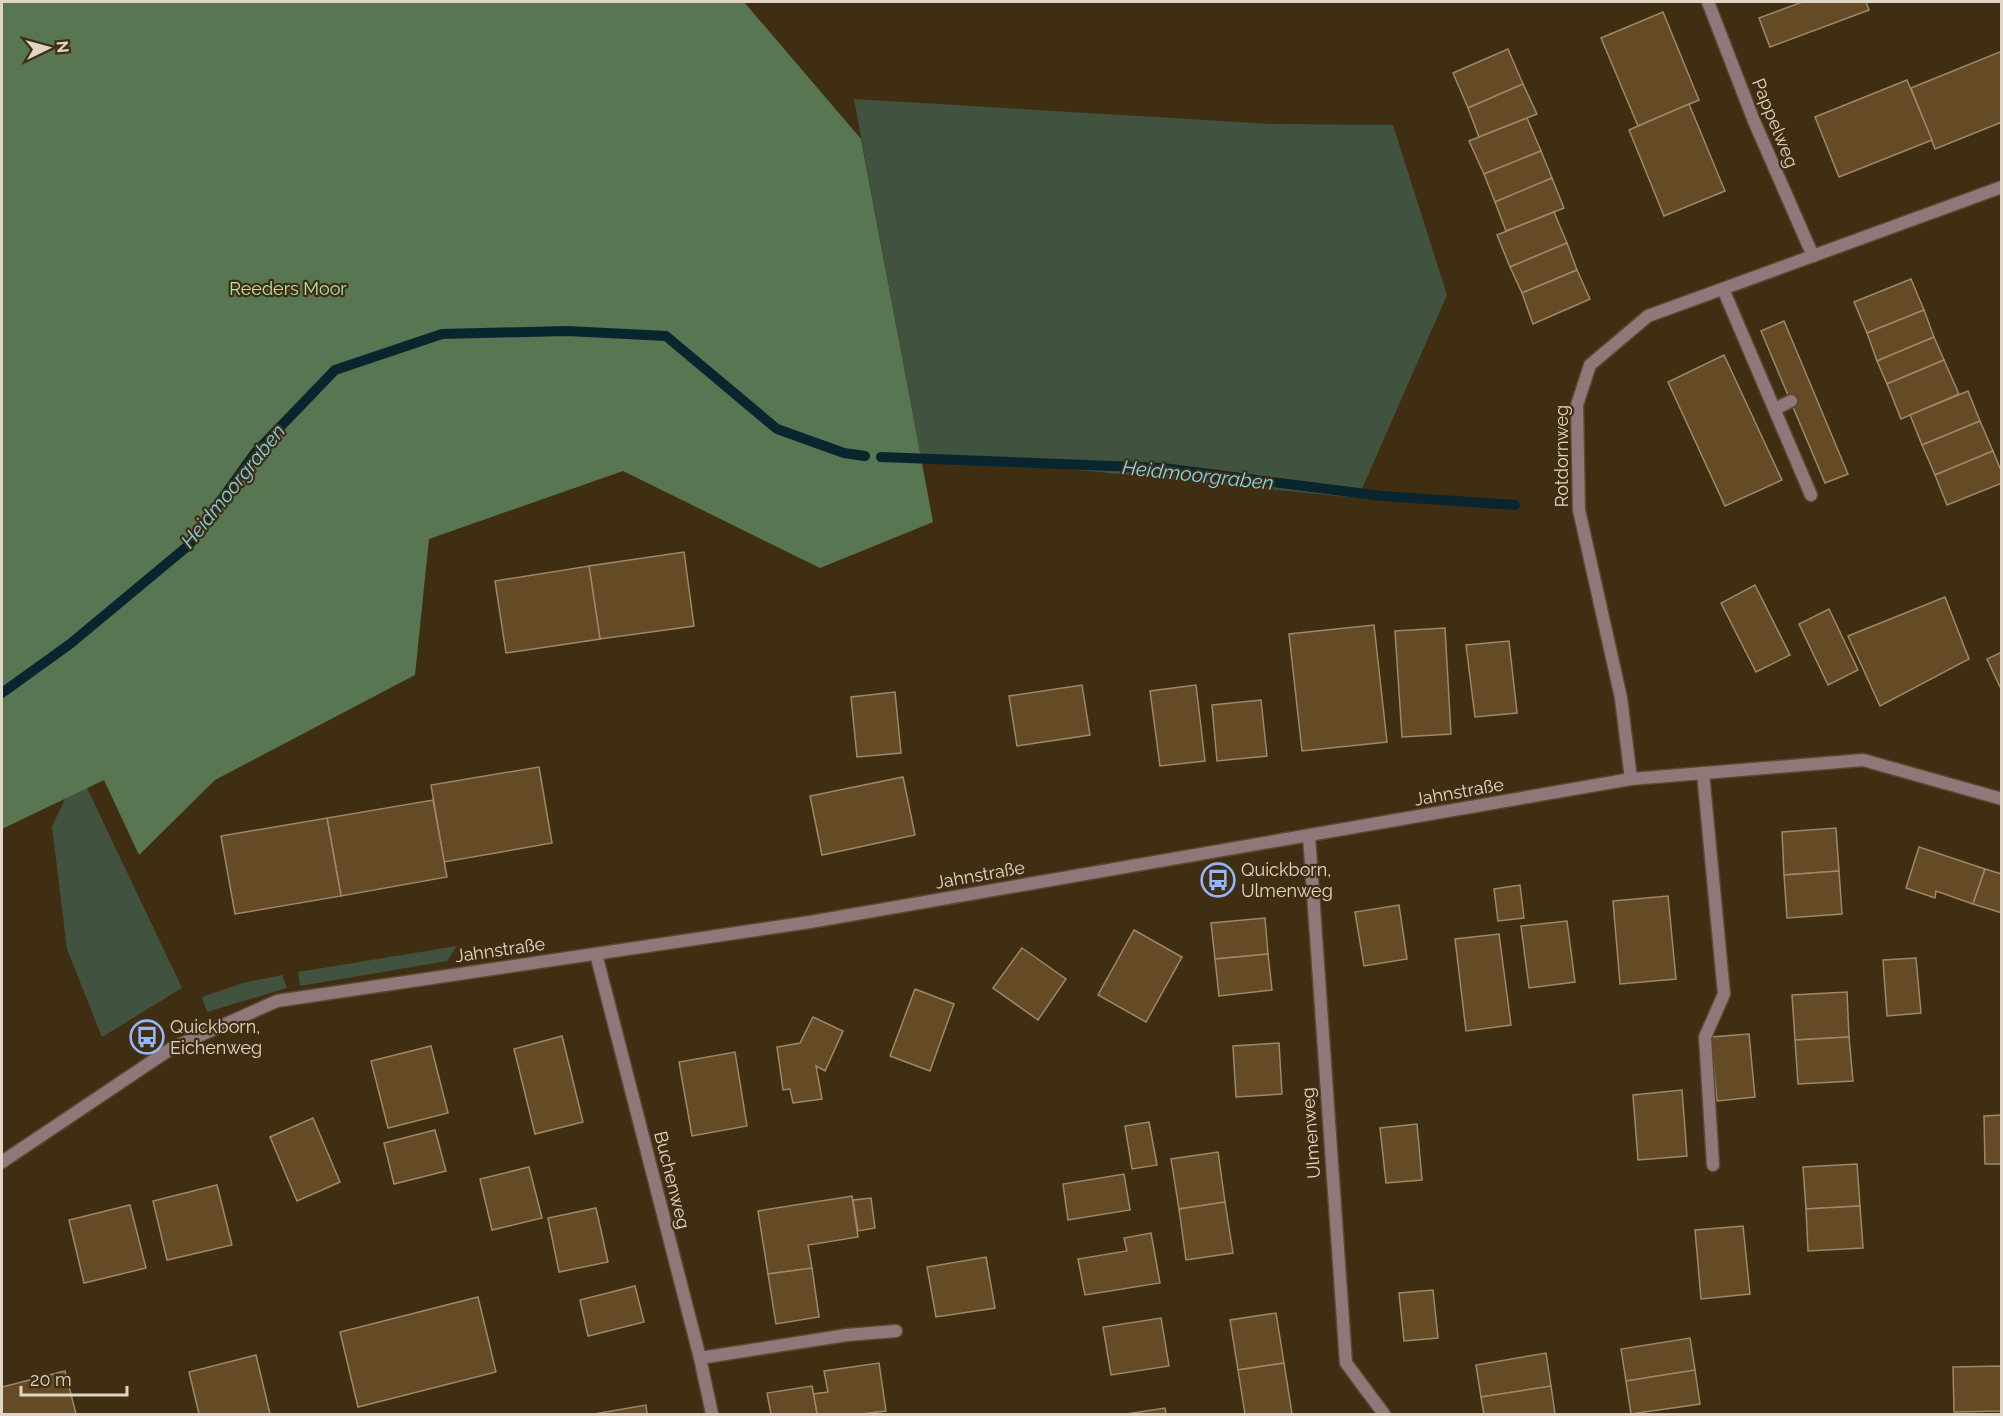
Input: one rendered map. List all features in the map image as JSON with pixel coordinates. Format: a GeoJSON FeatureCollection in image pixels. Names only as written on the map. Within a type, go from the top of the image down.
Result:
{"type":"FeatureCollection","features":[{"type":"Feature","properties":{"kind":"street","name":"Pappelweg"},"geometry":{"type":"LineString","coordinates":[[1708,2],[1754,121],[1813,256]]}},
{"type":"Feature","properties":{"kind":"street","name":"Rotdornweg"},"geometry":{"type":"LineString","coordinates":[[1631,779],[1621,698],[1579,510],[1577,405],[1590,365],[1648,316],[2001,187]]}},
{"type":"Feature","properties":{"kind":"street"},"geometry":{"type":"LineString","coordinates":[[1723,289],[1811,495]]}},
{"type":"Feature","properties":{"kind":"street"},"geometry":{"type":"LineString","coordinates":[[1775,409],[1791,401]]}},
{"type":"Feature","properties":{"kind":"street","name":"Jahnstraße"},"geometry":{"type":"LineString","coordinates":[[2,1162],[172,1048],[278,1001],[810,922],[1631,779],[1863,760],[2001,799]]}},
{"type":"Feature","properties":{"kind":"street"},"geometry":{"type":"LineString","coordinates":[[1703,773],[1724,994],[1705,1037],[1713,1165]]}},
{"type":"Feature","properties":{"kind":"street","name":"Ulmenweg"},"geometry":{"type":"LineString","coordinates":[[1309,836],[1346,1364],[1384,1414]]}},
{"type":"Feature","properties":{"kind":"street","name":"Buchenweg"},"geometry":{"type":"LineString","coordinates":[[596,954],[700,1358],[712,1414]]}},
{"type":"Feature","properties":{"kind":"street"},"geometry":{"type":"LineString","coordinates":[[700,1358],[847,1335],[896,1331]]}},
{"type":"Feature","properties":{"kind":"green space","name":"Reeders Moor"},"geometry":{"type":"Polygon","coordinates":[[[2,2],[744,2],[861,139],[933,522],[820,568],[623,471],[429,539],[415,675],[215,780],[139,855],[104,780],[2,829],[2,2]]]}},
{"type":"Feature","properties":{"kind":"green space"},"geometry":{"type":"Polygon","coordinates":[[[854,99],[1273,124],[1393,125],[1447,295],[1358,498],[920,454],[854,99]]]}},
{"type":"Feature","properties":{"kind":"green space"},"geometry":{"type":"Polygon","coordinates":[[[87,788],[182,988],[102,1037],[67,949],[52,827],[68,792],[87,788]]]}},
{"type":"Feature","properties":{"kind":"green space"},"geometry":{"type":"Polygon","coordinates":[[[457,946],[447,961],[300,986],[298,972],[457,946]]]}},
{"type":"Feature","properties":{"kind":"green space"},"geometry":{"type":"Polygon","coordinates":[[[282,975],[287,988],[207,1012],[202,997],[243,983],[282,975]]]}},
{"type":"Feature","properties":{"kind":"building"},"geometry":{"type":"Polygon","coordinates":[[[1802,2],[1866,2],[1869,10],[1770,47],[1759,18],[1802,2]]]}},
{"type":"Feature","properties":{"kind":"building"},"geometry":{"type":"Polygon","coordinates":[[[1663,12],[1699,100],[1638,126],[1601,38],[1663,12]]]}},
{"type":"Feature","properties":{"kind":"building"},"geometry":{"type":"Polygon","coordinates":[[[1508,49],[1523,84],[1468,108],[1453,73],[1508,49]]]}},
{"type":"Feature","properties":{"kind":"building"},"geometry":{"type":"Polygon","coordinates":[[[2002,51],[2002,122],[1935,149],[1911,88],[2002,51]]]}},
{"type":"Feature","properties":{"kind":"building"},"geometry":{"type":"Polygon","coordinates":[[[1907,80],[1932,140],[1839,177],[1815,117],[1907,80]]]}},
{"type":"Feature","properties":{"kind":"building"},"geometry":{"type":"Polygon","coordinates":[[[1523,84],[1537,114],[1479,137],[1468,108],[1523,84]]]}},
{"type":"Feature","properties":{"kind":"building"},"geometry":{"type":"Polygon","coordinates":[[[1689,104],[1725,191],[1664,216],[1629,130],[1689,104]]]}},
{"type":"Feature","properties":{"kind":"building"},"geometry":{"type":"Polygon","coordinates":[[[1527,118],[1541,151],[1484,174],[1469,141],[1527,118]]]}},
{"type":"Feature","properties":{"kind":"building"},"geometry":{"type":"Polygon","coordinates":[[[1541,151],[1552,178],[1495,202],[1484,174],[1541,151]]]}},
{"type":"Feature","properties":{"kind":"building"},"geometry":{"type":"Polygon","coordinates":[[[1552,178],[1564,208],[1506,231],[1495,202],[1552,178]]]}},
{"type":"Feature","properties":{"kind":"building"},"geometry":{"type":"Polygon","coordinates":[[[1554,212],[1567,243],[1510,267],[1497,235],[1554,212]]]}},
{"type":"Feature","properties":{"kind":"building"},"geometry":{"type":"Polygon","coordinates":[[[1567,243],[1577,270],[1522,293],[1510,267],[1567,243]]]}},
{"type":"Feature","properties":{"kind":"building"},"geometry":{"type":"Polygon","coordinates":[[[1577,270],[1590,299],[1533,324],[1522,293],[1577,270]]]}},
{"type":"Feature","properties":{"kind":"building"},"geometry":{"type":"Polygon","coordinates":[[[1911,279],[1924,310],[1867,333],[1854,302],[1911,279]]]}},
{"type":"Feature","properties":{"kind":"building"},"geometry":{"type":"Polygon","coordinates":[[[1924,310],[1934,337],[1877,361],[1867,333],[1924,310]]]}},
{"type":"Feature","properties":{"kind":"building"},"geometry":{"type":"Polygon","coordinates":[[[1784,321],[1848,474],[1825,483],[1761,331],[1784,321]]]}},
{"type":"Feature","properties":{"kind":"building"},"geometry":{"type":"Polygon","coordinates":[[[1934,337],[1944,360],[1887,384],[1877,361],[1934,337]]]}},
{"type":"Feature","properties":{"kind":"building"},"geometry":{"type":"Polygon","coordinates":[[[1724,355],[1782,480],[1725,506],[1668,382],[1724,355]]]}},
{"type":"Feature","properties":{"kind":"building"},"geometry":{"type":"Polygon","coordinates":[[[1944,360],[1959,394],[1901,419],[1887,384],[1944,360]]]}},
{"type":"Feature","properties":{"kind":"building"},"geometry":{"type":"Polygon","coordinates":[[[1968,391],[1980,421],[1922,445],[1910,415],[1968,391]]]}},
{"type":"Feature","properties":{"kind":"building"},"geometry":{"type":"Polygon","coordinates":[[[1980,421],[1993,451],[1935,475],[1922,445],[1980,421]]]}},
{"type":"Feature","properties":{"kind":"building"},"geometry":{"type":"Polygon","coordinates":[[[1993,451],[2002,473],[2002,483],[1947,505],[1935,475],[1993,451]]]}},
{"type":"Feature","properties":{"kind":"building"},"geometry":{"type":"Polygon","coordinates":[[[684,552],[694,626],[600,639],[589,566],[684,552]]]}},
{"type":"Feature","properties":{"kind":"building"},"geometry":{"type":"Polygon","coordinates":[[[589,566],[600,639],[506,653],[495,581],[589,566]]]}},
{"type":"Feature","properties":{"kind":"building"},"geometry":{"type":"Polygon","coordinates":[[[1755,585],[1790,655],[1756,672],[1721,603],[1755,585]]]}},
{"type":"Feature","properties":{"kind":"building"},"geometry":{"type":"Polygon","coordinates":[[[1945,597],[1969,659],[1880,706],[1848,636],[1945,597]]]}},
{"type":"Feature","properties":{"kind":"building"},"geometry":{"type":"Polygon","coordinates":[[[1829,609],[1858,670],[1828,685],[1799,624],[1829,609]]]}},
{"type":"Feature","properties":{"kind":"building"},"geometry":{"type":"Polygon","coordinates":[[[1374,625],[1387,742],[1302,751],[1289,634],[1374,625]]]}},
{"type":"Feature","properties":{"kind":"building"},"geometry":{"type":"Polygon","coordinates":[[[1445,628],[1451,734],[1402,737],[1395,631],[1445,628]]]}},
{"type":"Feature","properties":{"kind":"building"},"geometry":{"type":"Polygon","coordinates":[[[1509,641],[1517,713],[1475,717],[1466,645],[1509,641]]]}},
{"type":"Feature","properties":{"kind":"building"},"geometry":{"type":"Polygon","coordinates":[[[2002,652],[2002,691],[1987,659],[2002,652]]]}},
{"type":"Feature","properties":{"kind":"building"},"geometry":{"type":"Polygon","coordinates":[[[1082,685],[1090,735],[1017,746],[1009,696],[1082,685]]]}},
{"type":"Feature","properties":{"kind":"building"},"geometry":{"type":"Polygon","coordinates":[[[1196,685],[1205,761],[1160,766],[1150,691],[1196,685]]]}},
{"type":"Feature","properties":{"kind":"building"},"geometry":{"type":"Polygon","coordinates":[[[895,692],[901,753],[857,757],[851,697],[895,692]]]}},
{"type":"Feature","properties":{"kind":"building"},"geometry":{"type":"Polygon","coordinates":[[[1261,700],[1267,756],[1217,761],[1212,705],[1261,700]]]}},
{"type":"Feature","properties":{"kind":"building"},"geometry":{"type":"Polygon","coordinates":[[[539,767],[552,843],[444,862],[431,785],[539,767]]]}},
{"type":"Feature","properties":{"kind":"building"},"geometry":{"type":"Polygon","coordinates":[[[903,777],[915,835],[822,855],[810,796],[903,777]]]}},
{"type":"Feature","properties":{"kind":"building"},"geometry":{"type":"Polygon","coordinates":[[[433,800],[447,877],[341,896],[327,818],[433,800]]]}},
{"type":"Feature","properties":{"kind":"building"},"geometry":{"type":"Polygon","coordinates":[[[327,818],[341,896],[235,914],[221,836],[327,818]]]}},
{"type":"Feature","properties":{"kind":"building"},"geometry":{"type":"Polygon","coordinates":[[[1836,828],[1839,871],[1784,875],[1782,832],[1836,828]]]}},
{"type":"Feature","properties":{"kind":"building"},"geometry":{"type":"Polygon","coordinates":[[[1919,847],[1985,869],[1973,904],[1936,891],[1935,898],[1906,888],[1919,847]]]}},
{"type":"Feature","properties":{"kind":"building"},"geometry":{"type":"Polygon","coordinates":[[[1985,869],[2002,874],[2002,913],[1973,904],[1985,869]]]}},
{"type":"Feature","properties":{"kind":"building"},"geometry":{"type":"Polygon","coordinates":[[[1839,871],[1842,914],[1787,918],[1784,875],[1839,871]]]}},
{"type":"Feature","properties":{"kind":"building"},"geometry":{"type":"Polygon","coordinates":[[[1520,885],[1524,918],[1498,921],[1494,889],[1520,885]]]}},
{"type":"Feature","properties":{"kind":"building"},"geometry":{"type":"Polygon","coordinates":[[[1668,896],[1676,979],[1620,984],[1613,901],[1668,896]]]}},
{"type":"Feature","properties":{"kind":"building"},"geometry":{"type":"Polygon","coordinates":[[[1399,905],[1407,959],[1364,966],[1355,912],[1399,905]]]}},
{"type":"Feature","properties":{"kind":"building"},"geometry":{"type":"Polygon","coordinates":[[[1265,918],[1268,954],[1215,959],[1211,923],[1265,918]]]}},
{"type":"Feature","properties":{"kind":"building"},"geometry":{"type":"Polygon","coordinates":[[[1567,921],[1575,982],[1529,988],[1521,926],[1567,921]]]}},
{"type":"Feature","properties":{"kind":"building"},"geometry":{"type":"Polygon","coordinates":[[[1134,930],[1182,957],[1146,1022],[1098,995],[1134,930]]]}},
{"type":"Feature","properties":{"kind":"building"},"geometry":{"type":"Polygon","coordinates":[[[1499,934],[1511,1025],[1466,1031],[1455,939],[1499,934]]]}},
{"type":"Feature","properties":{"kind":"building"},"geometry":{"type":"Polygon","coordinates":[[[1022,948],[1066,979],[1038,1020],[993,988],[1022,948]]]}},
{"type":"Feature","properties":{"kind":"building"},"geometry":{"type":"Polygon","coordinates":[[[1268,954],[1272,990],[1219,996],[1215,959],[1268,954]]]}},
{"type":"Feature","properties":{"kind":"building"},"geometry":{"type":"Polygon","coordinates":[[[1916,958],[1921,1013],[1887,1016],[1883,960],[1916,958]]]}},
{"type":"Feature","properties":{"kind":"building"},"geometry":{"type":"Polygon","coordinates":[[[915,989],[954,1004],[930,1071],[890,1056],[915,989]]]}},
{"type":"Feature","properties":{"kind":"building"},"geometry":{"type":"Polygon","coordinates":[[[1847,992],[1849,1037],[1795,1040],[1792,995],[1847,992]]]}},
{"type":"Feature","properties":{"kind":"building"},"geometry":{"type":"Polygon","coordinates":[[[813,1017],[843,1031],[825,1071],[816,1066],[822,1099],[793,1103],[790,1089],[783,1090],[777,1047],[800,1043],[813,1017]]]}},
{"type":"Feature","properties":{"kind":"building"},"geometry":{"type":"Polygon","coordinates":[[[1749,1034],[1755,1097],[1717,1101],[1711,1037],[1749,1034]]]}},
{"type":"Feature","properties":{"kind":"building"},"geometry":{"type":"Polygon","coordinates":[[[562,1036],[583,1122],[535,1134],[514,1049],[562,1036]]]}},
{"type":"Feature","properties":{"kind":"building"},"geometry":{"type":"Polygon","coordinates":[[[1849,1037],[1853,1081],[1798,1084],[1795,1040],[1849,1037]]]}},
{"type":"Feature","properties":{"kind":"building"},"geometry":{"type":"Polygon","coordinates":[[[1279,1043],[1282,1094],[1236,1097],[1233,1046],[1279,1043]]]}},
{"type":"Feature","properties":{"kind":"building"},"geometry":{"type":"Polygon","coordinates":[[[431,1046],[448,1113],[388,1128],[371,1061],[431,1046]]]}},
{"type":"Feature","properties":{"kind":"building"},"geometry":{"type":"Polygon","coordinates":[[[735,1052],[747,1126],[692,1136],[679,1062],[735,1052]]]}},
{"type":"Feature","properties":{"kind":"building"},"geometry":{"type":"Polygon","coordinates":[[[1682,1090],[1687,1156],[1638,1160],[1633,1095],[1682,1090]]]}},
{"type":"Feature","properties":{"kind":"building"},"geometry":{"type":"Polygon","coordinates":[[[2002,1115],[2002,1164],[1985,1164],[1984,1116],[2002,1115]]]}},
{"type":"Feature","properties":{"kind":"building"},"geometry":{"type":"Polygon","coordinates":[[[313,1118],[340,1182],[297,1201],[270,1137],[313,1118]]]}},
{"type":"Feature","properties":{"kind":"building"},"geometry":{"type":"Polygon","coordinates":[[[1149,1122],[1157,1165],[1132,1169],[1125,1126],[1149,1122]]]}},
{"type":"Feature","properties":{"kind":"building"},"geometry":{"type":"Polygon","coordinates":[[[1417,1124],[1422,1180],[1386,1183],[1380,1128],[1417,1124]]]}},
{"type":"Feature","properties":{"kind":"building"},"geometry":{"type":"Polygon","coordinates":[[[435,1130],[446,1171],[394,1184],[384,1143],[435,1130]]]}},
{"type":"Feature","properties":{"kind":"building"},"geometry":{"type":"Polygon","coordinates":[[[1218,1152],[1225,1202],[1179,1209],[1171,1159],[1218,1152]]]}},
{"type":"Feature","properties":{"kind":"building"},"geometry":{"type":"Polygon","coordinates":[[[1857,1164],[1860,1206],[1806,1209],[1803,1167],[1857,1164]]]}},
{"type":"Feature","properties":{"kind":"building"},"geometry":{"type":"Polygon","coordinates":[[[529,1167],[542,1218],[492,1230],[480,1179],[529,1167]]]}},
{"type":"Feature","properties":{"kind":"building"},"geometry":{"type":"Polygon","coordinates":[[[1124,1174],[1130,1210],[1068,1220],[1063,1184],[1124,1174]]]}},
{"type":"Feature","properties":{"kind":"building"},"geometry":{"type":"Polygon","coordinates":[[[217,1185],[232,1245],[167,1260],[153,1201],[217,1185]]]}},
{"type":"Feature","properties":{"kind":"building"},"geometry":{"type":"Polygon","coordinates":[[[852,1196],[858,1237],[808,1245],[812,1268],[768,1274],[758,1211],[852,1196]]]}},
{"type":"Feature","properties":{"kind":"building"},"geometry":{"type":"Polygon","coordinates":[[[871,1198],[875,1228],[858,1231],[853,1200],[871,1198]]]}},
{"type":"Feature","properties":{"kind":"building"},"geometry":{"type":"Polygon","coordinates":[[[1225,1202],[1233,1253],[1186,1260],[1179,1209],[1225,1202]]]}},
{"type":"Feature","properties":{"kind":"building"},"geometry":{"type":"Polygon","coordinates":[[[130,1205],[146,1268],[84,1283],[69,1220],[130,1205]]]}},
{"type":"Feature","properties":{"kind":"building"},"geometry":{"type":"Polygon","coordinates":[[[1860,1206],[1863,1248],[1808,1251],[1806,1209],[1860,1206]]]}},
{"type":"Feature","properties":{"kind":"building"},"geometry":{"type":"Polygon","coordinates":[[[596,1208],[608,1262],[559,1272],[548,1218],[596,1208]]]}},
{"type":"Feature","properties":{"kind":"building"},"geometry":{"type":"Polygon","coordinates":[[[1743,1226],[1750,1294],[1701,1299],[1695,1230],[1743,1226]]]}},
{"type":"Feature","properties":{"kind":"building"},"geometry":{"type":"Polygon","coordinates":[[[1151,1233],[1160,1283],[1085,1295],[1078,1259],[1127,1251],[1124,1238],[1151,1233]]]}},
{"type":"Feature","properties":{"kind":"building"},"geometry":{"type":"Polygon","coordinates":[[[986,1257],[995,1308],[936,1317],[927,1267],[986,1257]]]}},
{"type":"Feature","properties":{"kind":"building"},"geometry":{"type":"Polygon","coordinates":[[[812,1268],[819,1317],[776,1324],[768,1274],[812,1268]]]}},
{"type":"Feature","properties":{"kind":"building"},"geometry":{"type":"Polygon","coordinates":[[[635,1286],[644,1322],[588,1336],[580,1300],[635,1286]]]}},
{"type":"Feature","properties":{"kind":"building"},"geometry":{"type":"Polygon","coordinates":[[[1433,1290],[1438,1338],[1404,1341],[1399,1293],[1433,1290]]]}},
{"type":"Feature","properties":{"kind":"building"},"geometry":{"type":"Polygon","coordinates":[[[478,1297],[496,1372],[358,1407],[340,1332],[478,1297]]]}},
{"type":"Feature","properties":{"kind":"building"},"geometry":{"type":"Polygon","coordinates":[[[1276,1313],[1284,1363],[1238,1370],[1230,1320],[1276,1313]]]}},
{"type":"Feature","properties":{"kind":"building"},"geometry":{"type":"Polygon","coordinates":[[[1161,1318],[1169,1366],[1111,1375],[1103,1327],[1161,1318]]]}},
{"type":"Feature","properties":{"kind":"building"},"geometry":{"type":"Polygon","coordinates":[[[1690,1338],[1695,1370],[1626,1381],[1621,1349],[1690,1338]]]}},
{"type":"Feature","properties":{"kind":"building"},"geometry":{"type":"Polygon","coordinates":[[[1546,1353],[1551,1386],[1481,1397],[1476,1365],[1546,1353]]]}},
{"type":"Feature","properties":{"kind":"building"},"geometry":{"type":"Polygon","coordinates":[[[256,1355],[270,1414],[199,1414],[189,1372],[256,1355]]]}},
{"type":"Feature","properties":{"kind":"building"},"geometry":{"type":"Polygon","coordinates":[[[879,1363],[886,1411],[861,1414],[817,1414],[813,1394],[828,1392],[824,1371],[879,1363]]]}},
{"type":"Feature","properties":{"kind":"building"},"geometry":{"type":"Polygon","coordinates":[[[1284,1363],[1292,1414],[1245,1414],[1238,1370],[1284,1363]]]}},
{"type":"Feature","properties":{"kind":"building"},"geometry":{"type":"Polygon","coordinates":[[[2002,1366],[2002,1411],[1954,1412],[1953,1367],[2002,1366]]]}},
{"type":"Feature","properties":{"kind":"building"},"geometry":{"type":"Polygon","coordinates":[[[1695,1370],[1700,1404],[1631,1414],[1626,1381],[1695,1370]]]}},
{"type":"Feature","properties":{"kind":"building"},"geometry":{"type":"Polygon","coordinates":[[[65,1371],[76,1414],[2,1414],[2,1387],[65,1371]]]}},
{"type":"Feature","properties":{"kind":"building"},"geometry":{"type":"Polygon","coordinates":[[[812,1386],[817,1414],[771,1414],[767,1393],[812,1386]]]}},
{"type":"Feature","properties":{"kind":"building"},"geometry":{"type":"Polygon","coordinates":[[[1551,1386],[1555,1414],[1484,1414],[1481,1397],[1551,1386]]]}},
{"type":"Feature","properties":{"kind":"building"},"geometry":{"type":"Polygon","coordinates":[[[646,1405],[647,1414],[594,1414],[646,1405]]]}},
{"type":"Feature","properties":{"kind":"building"},"geometry":{"type":"Polygon","coordinates":[[[1165,1408],[1166,1414],[1126,1414],[1165,1408]]]}},
{"type":"Feature","properties":{"kind":"waterway","name":"Heidmoorgraben"},"geometry":{"type":"LineString","coordinates":[[2,693],[70,644],[189,545],[255,453],[335,370],[442,334],[567,331],[666,336],[777,429],[844,453],[865,456]]}},
{"type":"Feature","properties":{"kind":"waterway","name":"Heidmoorgraben"},"geometry":{"type":"LineString","coordinates":[[881,457],[1163,468],[1382,496],[1515,505]]}},
{"type":"Feature","properties":{"kind":"place","name":"Quickborn, Ulmenweg"},"geometry":{"type":"Point","coordinates":[1218,880]}},
{"type":"Feature","properties":{"kind":"place","name":"Quickborn, Eichenweg"},"geometry":{"type":"Point","coordinates":[147,1037]}}]}
